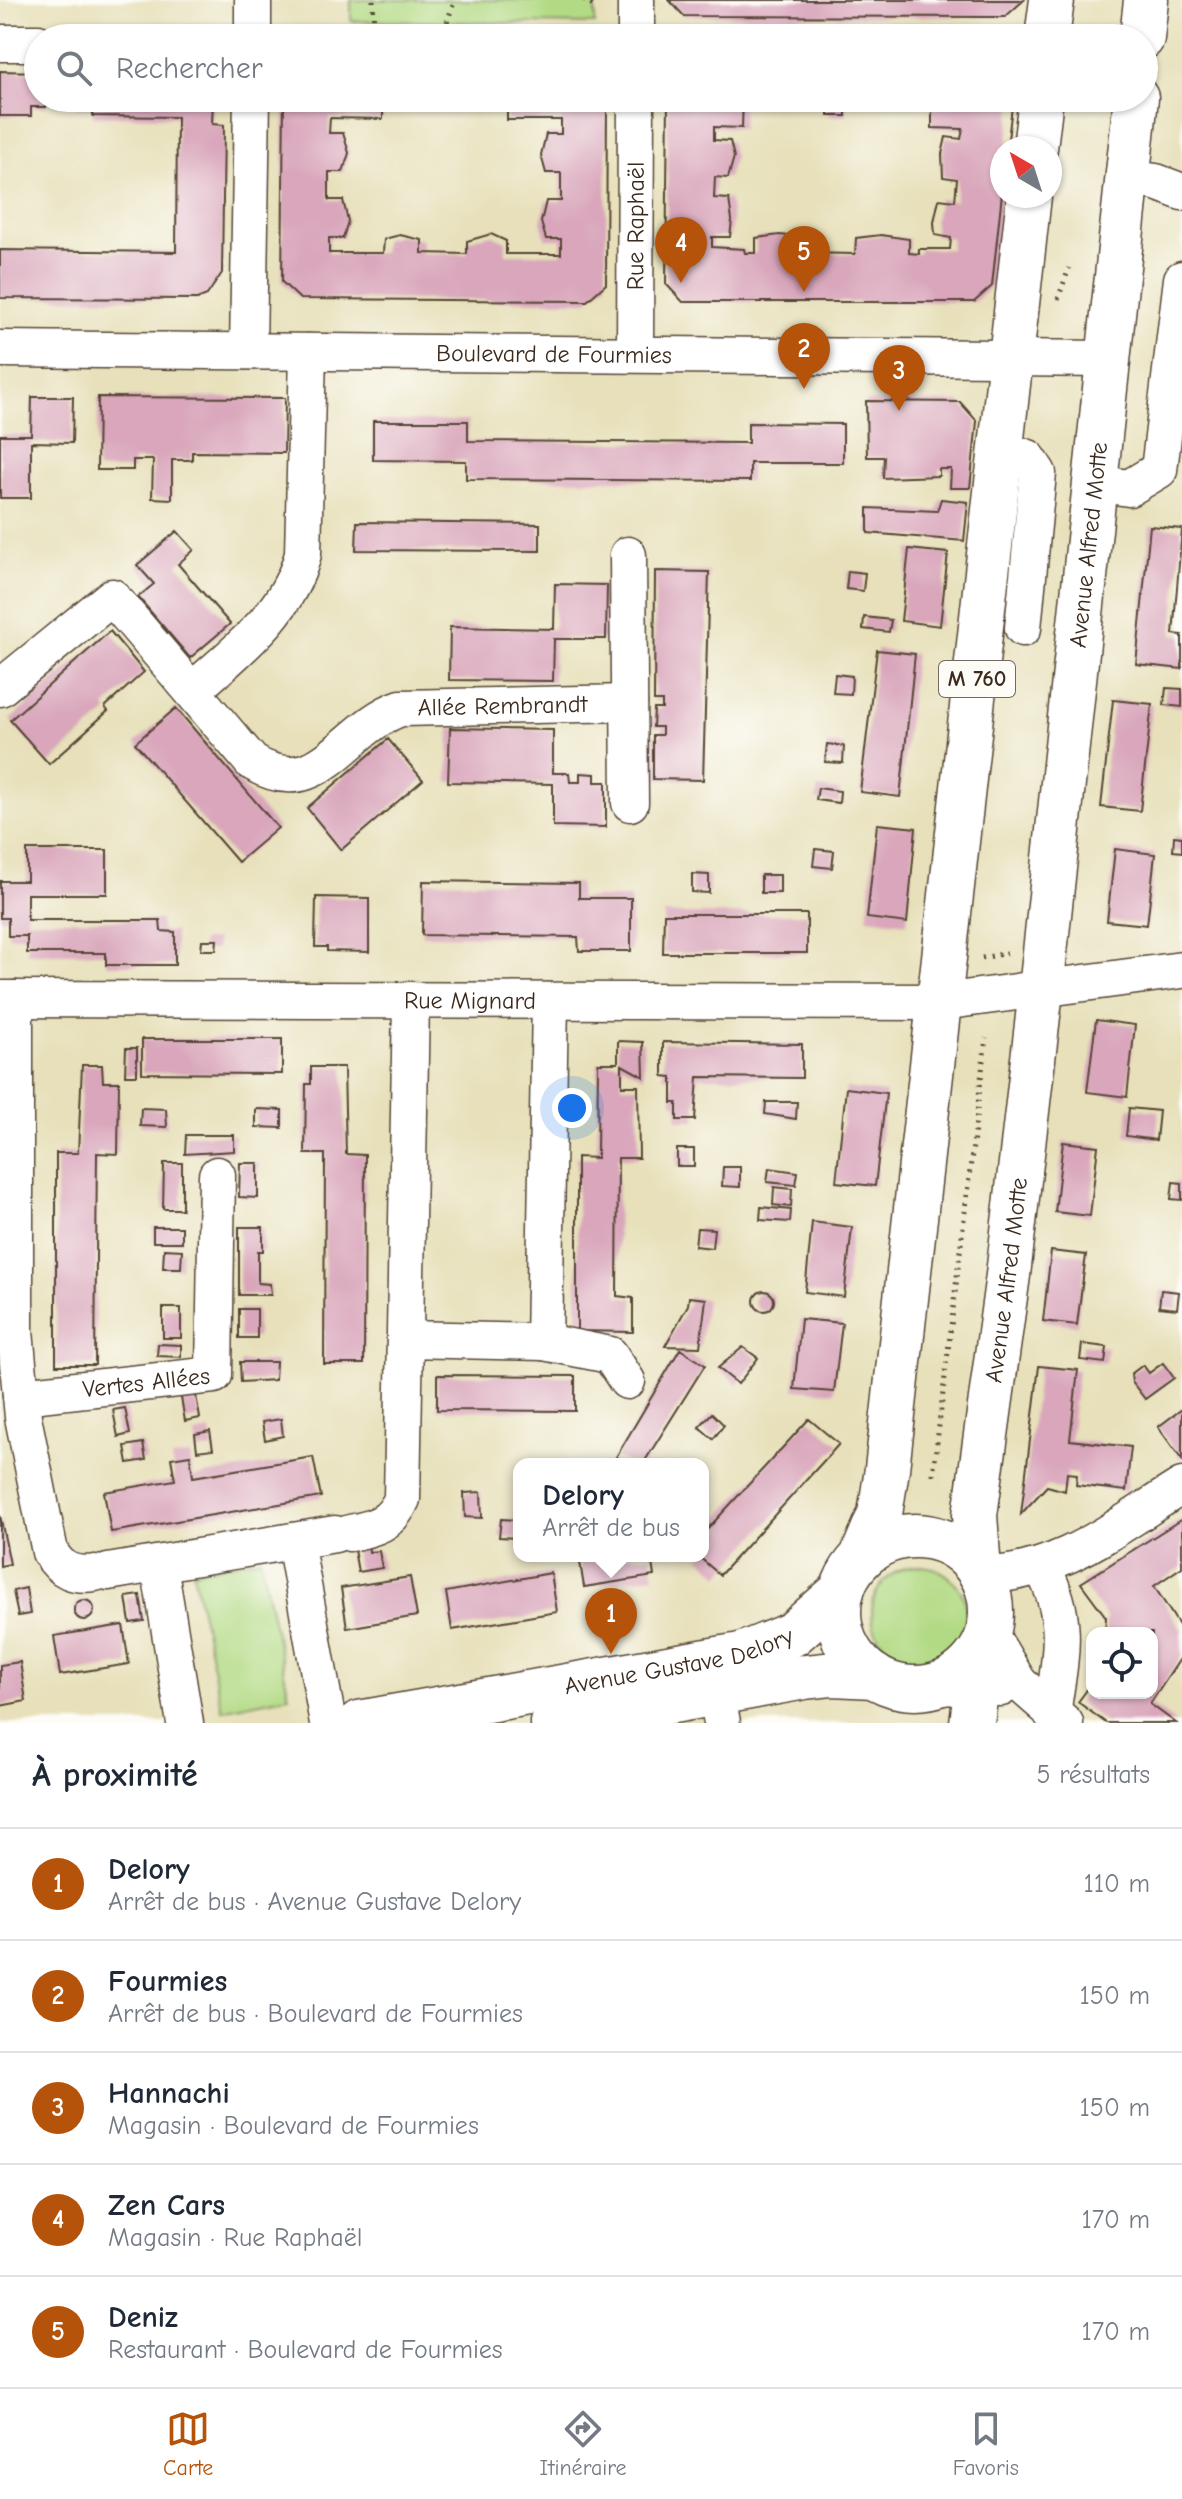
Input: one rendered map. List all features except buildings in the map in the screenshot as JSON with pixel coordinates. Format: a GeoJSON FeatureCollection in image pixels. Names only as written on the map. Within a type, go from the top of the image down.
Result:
{"type":"FeatureCollection","features":[{"type":"Feature","properties":{"kind":"main road"},"geometry":{"type":"LineString","coordinates":[[1049,24],[1052,0]]}},
{"type":"Feature","properties":{"kind":"main road"},"geometry":{"type":"LineString","coordinates":[[1143,24],[1146,0]]}},
{"type":"Feature","properties":{"kind":"main road"},"geometry":{"type":"LineString","coordinates":[[1036,136],[1039,112]]}},
{"type":"Feature","properties":{"kind":"main road","name":"Avenue Alfred Motte"},"geometry":{"type":"LineString","coordinates":[[981,1572],[974,1524],[1008,1275],[1046,945],[1134,112]]}},
{"type":"Feature","properties":{"kind":"main road","name":"M 760"},"geometry":{"type":"LineString","coordinates":[[852,1574],[877,1523],[887,1469],[941,1004],[1011,617],[1002,450],[1028,208]]}},
{"type":"Feature","properties":{"kind":"main road"},"geometry":{"type":"LineString","coordinates":[[924,1536],[951,1544],[981,1572],[991,1603],[980,1673],[964,1671],[933,1686],[911,1688],[878,1678],[856,1660],[844,1639],[839,1615],[852,1574],[886,1541],[924,1536]]}},
{"type":"Feature","properties":{"kind":"main road","name":"Avenue Gustave Delory"},"geometry":{"type":"LineString","coordinates":[[552,1723],[768,1646],[801,1628],[852,1574]]}},
{"type":"Feature","properties":{"kind":"main road","name":"Avenue Gustave Delory"},"geometry":{"type":"LineString","coordinates":[[359,1723],[593,1707],[719,1709],[821,1674],[878,1678]]}},
{"type":"Feature","properties":{"kind":"main road"},"geometry":{"type":"LineString","coordinates":[[878,1678],[898,1723]]}},
{"type":"Feature","properties":{"kind":"street"},"geometry":{"type":"LineString","coordinates":[[253,0],[253,24]]}},
{"type":"Feature","properties":{"kind":"street"},"geometry":{"type":"LineString","coordinates":[[636,0],[636,24]]}},
{"type":"Feature","properties":{"kind":"street"},"geometry":{"type":"LineString","coordinates":[[0,43],[24,43]]}},
{"type":"Feature","properties":{"kind":"street"},"geometry":{"type":"LineString","coordinates":[[248,351],[252,112]]}},
{"type":"Feature","properties":{"kind":"street","name":"Rue Raphaël"},"geometry":{"type":"LineString","coordinates":[[635,354],[636,112]]}},
{"type":"Feature","properties":{"kind":"street"},"geometry":{"type":"LineString","coordinates":[[1127,178],[1156,182],[1182,192]]}},
{"type":"Feature","properties":{"kind":"street"},"geometry":{"type":"LineString","coordinates":[[1094,483],[1129,488],[1159,470],[1182,279]]}},
{"type":"Feature","properties":{"kind":"street","name":"Boulevard de Fourmies"},"geometry":{"type":"LineString","coordinates":[[0,349],[1107,359]]}},
{"type":"Feature","properties":{"kind":"street"},"geometry":{"type":"LineString","coordinates":[[192,691],[263,626],[278,609],[299,571],[303,554],[308,352]]}},
{"type":"Feature","properties":{"kind":"street"},"geometry":{"type":"LineString","coordinates":[[628,555],[630,803]]}},
{"type":"Feature","properties":{"kind":"street","name":"Allée Rembrandt"},"geometry":{"type":"LineString","coordinates":[[0,688],[112,597],[252,762],[279,775],[295,776],[323,764],[370,724],[401,708],[629,703]]}},
{"type":"Feature","properties":{"kind":"street"},"geometry":{"type":"LineString","coordinates":[[941,1004],[1038,1010],[1182,970]]}},
{"type":"Feature","properties":{"kind":"street"},"geometry":{"type":"LineString","coordinates":[[8,999],[8,1331],[50,1552],[56,1562],[74,1574],[159,1565],[342,1533],[383,1524],[395,1514],[402,1499],[411,1000]]}},
{"type":"Feature","properties":{"kind":"street","name":"Rue Mignard"},"geometry":{"type":"LineString","coordinates":[[8,999],[941,1004]]}},
{"type":"Feature","properties":{"kind":"street"},"geometry":{"type":"LineString","coordinates":[[544,1342],[550,1001]]}},
{"type":"Feature","properties":{"kind":"street","name":"Vertes Allées"},"geometry":{"type":"LineString","coordinates":[[21,1396],[214,1375],[217,1175]]}},
{"type":"Feature","properties":{"kind":"street"},"geometry":{"type":"LineString","coordinates":[[405,1339],[544,1342],[610,1355],[627,1381]]}},
{"type":"Feature","properties":{"kind":"street"},"geometry":{"type":"LineString","coordinates":[[981,1572],[1042,1568],[1089,1544],[1182,1486]]}},
{"type":"Feature","properties":{"kind":"street"},"geometry":{"type":"LineString","coordinates":[[295,1541],[328,1723]]}},
{"type":"Feature","properties":{"kind":"street"},"geometry":{"type":"LineString","coordinates":[[159,1565],[185,1723]]}},
{"type":"Feature","properties":{"kind":"street"},"geometry":{"type":"LineString","coordinates":[[1042,1568],[1059,1602],[1060,1662],[1052,1714]]}},
{"type":"Feature","properties":{"kind":"street"},"geometry":{"type":"LineString","coordinates":[[980,1673],[1011,1673],[1052,1714]]}},
{"type":"Feature","properties":{"kind":"street"},"geometry":{"type":"LineString","coordinates":[[980,1673],[1002,1689],[1052,1714]]}},
{"type":"Feature","properties":{"kind":"path"},"geometry":{"type":"LineString","coordinates":[[373,0],[374,24]]}},
{"type":"Feature","properties":{"kind":"path"},"geometry":{"type":"LineString","coordinates":[[447,22],[455,0]]}},
{"type":"Feature","properties":{"kind":"path"},"geometry":{"type":"LineString","coordinates":[[584,0],[595,7]]}},
{"type":"Feature","properties":{"kind":"path"},"geometry":{"type":"LineString","coordinates":[[986,1038],[941,1004],[1046,945]]}},
{"type":"Feature","properties":{"kind":"path"},"geometry":{"type":"LineString","coordinates":[[986,1038],[1038,1010]]}},
{"type":"Feature","properties":{"kind":"path"},"geometry":{"type":"LineString","coordinates":[[933,1475],[986,1038]]}},
{"type":"Feature","properties":{"kind":"path"},"geometry":{"type":"LineString","coordinates":[[887,1469],[979,1480]]}},
{"type":"Feature","properties":{"kind":"green space"},"geometry":{"type":"Polygon","coordinates":[[[351,0],[595,0],[595,24],[351,21],[351,0]]]}},
{"type":"Feature","properties":{"kind":"green space"},"geometry":{"type":"Polygon","coordinates":[[[260,1558],[289,1696],[222,1710],[193,1572],[260,1558]]]}},
{"type":"Feature","properties":{"kind":"green space"},"geometry":{"type":"Polygon","coordinates":[[[919,1566],[937,1570],[952,1580],[962,1595],[966,1613],[962,1631],[952,1646],[937,1656],[919,1660],[901,1656],[886,1646],[876,1631],[872,1613],[876,1595],[886,1580],[901,1570],[919,1566]]]}},
{"type":"Feature","properties":{"kind":"place","name":"Zen Cars"},"geometry":{"type":"Point","coordinates":[681,283]}},
{"type":"Feature","properties":{"kind":"place","name":"Deniz"},"geometry":{"type":"Point","coordinates":[804,292]}},
{"type":"Feature","properties":{"kind":"place","name":"Fourmies"},"geometry":{"type":"Point","coordinates":[804,389]}},
{"type":"Feature","properties":{"kind":"place","name":"Hannachi"},"geometry":{"type":"Point","coordinates":[899,411]}},
{"type":"Feature","properties":{"kind":"place","name":"Delory"},"geometry":{"type":"Point","coordinates":[611,1654]}}]}
